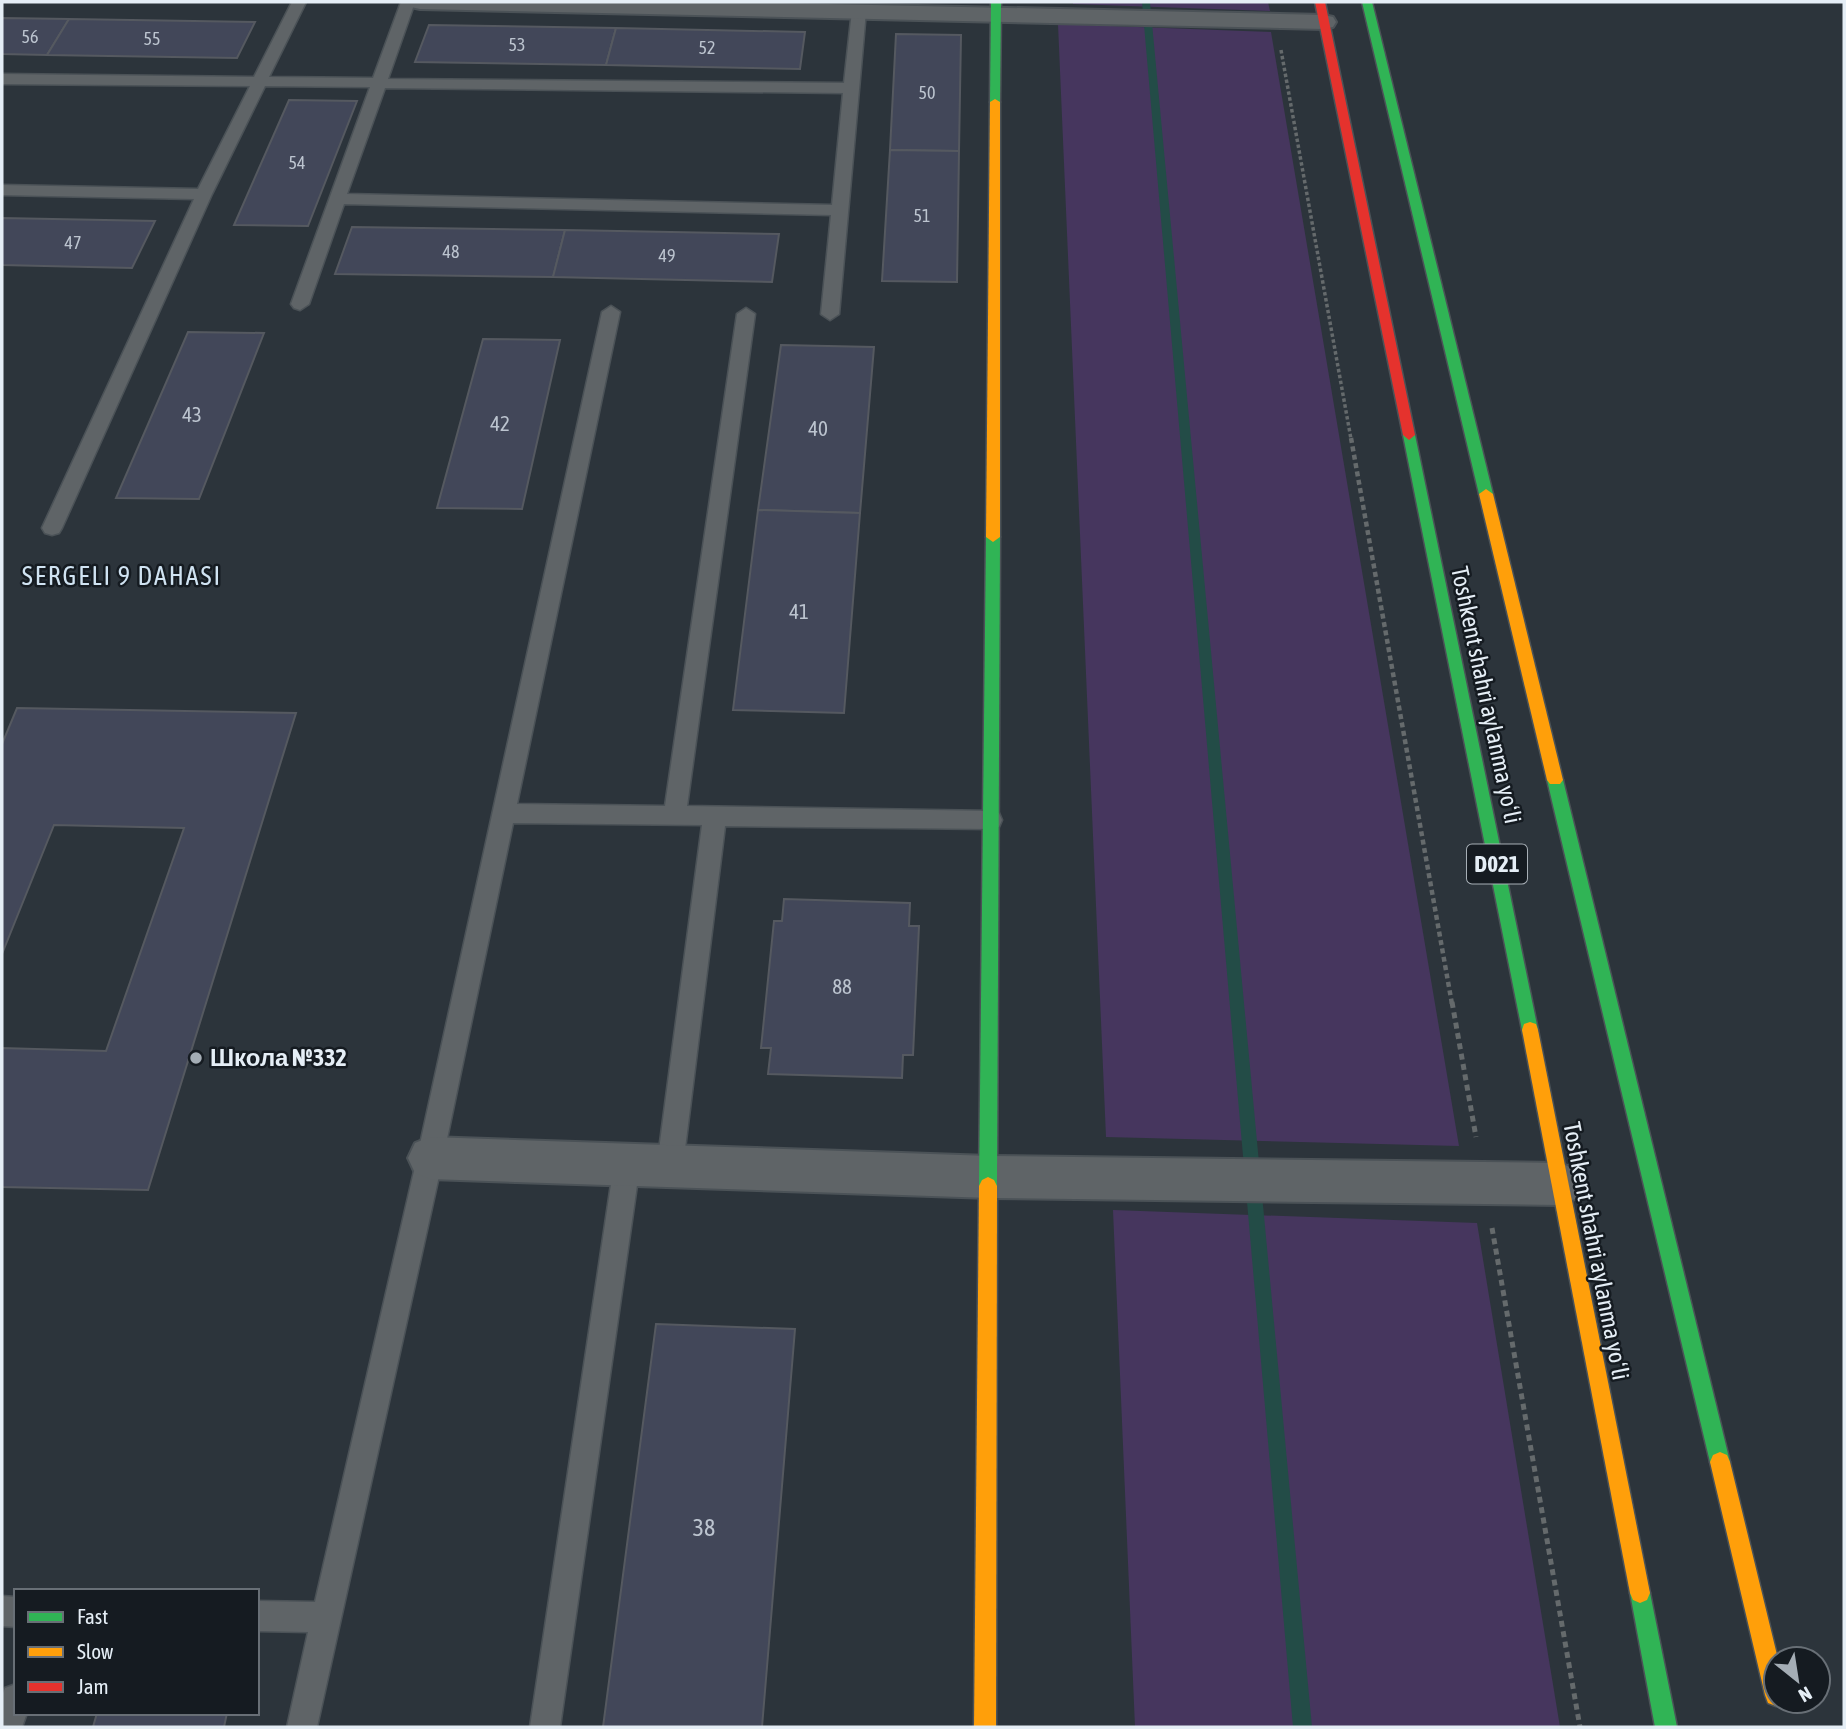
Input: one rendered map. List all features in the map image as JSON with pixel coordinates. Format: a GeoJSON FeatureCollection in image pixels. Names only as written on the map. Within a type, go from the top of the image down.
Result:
{"type":"FeatureCollection","features":[{"type":"Feature","properties":{"kind":"main road","name":"Toshkent shahri aylanma yoʻli"},"geometry":{"type":"LineString","coordinates":[[1367,2],[1764,1645]]}},
{"type":"Feature","properties":{"kind":"main road"},"geometry":{"type":"LineString","coordinates":[[985,1727],[996,7]]}},
{"type":"Feature","properties":{"kind":"main road","name":"Toshkent shahri aylanma yoʻli"},"geometry":{"type":"LineString","coordinates":[[1322,12],[1504,896],[1666,1727]]}},
{"type":"Feature","properties":{"kind":"street"},"geometry":{"type":"LineString","coordinates":[[420,2],[786,6],[859,11],[996,7],[1105,16],[1276,21],[1322,12]]}},
{"type":"Feature","properties":{"kind":"street"},"geometry":{"type":"LineString","coordinates":[[430,1158],[990,1177],[1210,1182],[1560,1184]]}},
{"type":"Feature","properties":{"kind":"lane"},"geometry":{"type":"LineString","coordinates":[[52,528],[204,194],[299,2]]}},
{"type":"Feature","properties":{"kind":"lane"},"geometry":{"type":"LineString","coordinates":[[300,304],[408,2]]}},
{"type":"Feature","properties":{"kind":"lane"},"geometry":{"type":"LineString","coordinates":[[830,314],[859,11]]}},
{"type":"Feature","properties":{"kind":"lane"},"geometry":{"type":"LineString","coordinates":[[2,79],[850,88]]}},
{"type":"Feature","properties":{"kind":"lane"},"geometry":{"type":"LineString","coordinates":[[2,190],[204,194]]}},
{"type":"Feature","properties":{"kind":"lane"},"geometry":{"type":"LineString","coordinates":[[338,199],[840,210]]}},
{"type":"Feature","properties":{"kind":"lane"},"geometry":{"type":"LineString","coordinates":[[302,1727],[430,1158],[611,312]]}},
{"type":"Feature","properties":{"kind":"lane"},"geometry":{"type":"LineString","coordinates":[[675,814],[746,314]]}},
{"type":"Feature","properties":{"kind":"lane"},"geometry":{"type":"LineString","coordinates":[[505,813],[991,820]]}},
{"type":"Feature","properties":{"kind":"lane"},"geometry":{"type":"LineString","coordinates":[[670,1165],[715,815]]}},
{"type":"Feature","properties":{"kind":"lane"},"geometry":{"type":"LineString","coordinates":[[545,1727],[628,1164]]}},
{"type":"Feature","properties":{"kind":"lane"},"geometry":{"type":"LineString","coordinates":[[259,1616],[327,1617]]}},
{"type":"Feature","properties":{"kind":"lane"},"geometry":{"type":"LineString","coordinates":[[7,1727],[14,1705]]}},
{"type":"Feature","properties":{"kind":"path"},"geometry":{"type":"LineString","coordinates":[[1276,21],[1580,1727]]}},
{"type":"Feature","properties":{"kind":"shaded area"},"geometry":{"type":"Polygon","coordinates":[[[1268,2],[1270,11],[1073,4],[1268,2]]]}},
{"type":"Feature","properties":{"kind":"shaded area"},"geometry":{"type":"Polygon","coordinates":[[[1058,24],[1271,32],[1459,1146],[1106,1137],[1058,24]]]}},
{"type":"Feature","properties":{"kind":"shaded area"},"geometry":{"type":"Polygon","coordinates":[[[1113,1210],[1477,1223],[1560,1727],[1135,1727],[1113,1210]]]}},
{"type":"Feature","properties":{"kind":"building"},"geometry":{"type":"Polygon","coordinates":[[[2,18],[69,19],[47,55],[2,54],[2,18]]]}},
{"type":"Feature","properties":{"kind":"building"},"geometry":{"type":"Polygon","coordinates":[[[69,19],[255,22],[237,58],[47,55],[69,19]]]}},
{"type":"Feature","properties":{"kind":"building"},"geometry":{"type":"Polygon","coordinates":[[[429,25],[616,28],[606,65],[415,62],[429,25]]]}},
{"type":"Feature","properties":{"kind":"building"},"geometry":{"type":"Polygon","coordinates":[[[616,28],[805,32],[800,69],[606,65],[616,28]]]}},
{"type":"Feature","properties":{"kind":"building"},"geometry":{"type":"Polygon","coordinates":[[[896,34],[961,35],[959,151],[890,150],[896,34]]]}},
{"type":"Feature","properties":{"kind":"building"},"geometry":{"type":"Polygon","coordinates":[[[289,100],[357,101],[308,226],[234,225],[289,100]]]}},
{"type":"Feature","properties":{"kind":"building"},"geometry":{"type":"Polygon","coordinates":[[[890,150],[959,151],[957,282],[882,281],[890,150]]]}},
{"type":"Feature","properties":{"kind":"building"},"geometry":{"type":"Polygon","coordinates":[[[2,218],[155,221],[132,268],[2,265],[2,218]]]}},
{"type":"Feature","properties":{"kind":"building"},"geometry":{"type":"Polygon","coordinates":[[[352,227],[565,230],[553,277],[335,274],[352,227]]]}},
{"type":"Feature","properties":{"kind":"building"},"geometry":{"type":"Polygon","coordinates":[[[565,230],[779,234],[772,282],[553,277],[565,230]]]}},
{"type":"Feature","properties":{"kind":"building"},"geometry":{"type":"Polygon","coordinates":[[[188,332],[264,333],[199,499],[116,498],[188,332]]]}},
{"type":"Feature","properties":{"kind":"building"},"geometry":{"type":"Polygon","coordinates":[[[483,339],[560,340],[522,509],[437,508],[483,339]]]}},
{"type":"Feature","properties":{"kind":"building"},"geometry":{"type":"Polygon","coordinates":[[[781,345],[874,347],[860,513],[758,510],[781,345]]]}},
{"type":"Feature","properties":{"kind":"building"},"geometry":{"type":"Polygon","coordinates":[[[758,510],[860,513],[844,713],[733,710],[758,510]]]}},
{"type":"Feature","properties":{"kind":"building"},"geometry":{"type":"Polygon","coordinates":[[[17,708],[296,713],[148,1190],[2,1187],[2,1048],[106,1051],[184,828],[54,825],[2,954],[2,744],[17,708]]]}},
{"type":"Feature","properties":{"kind":"building"},"geometry":{"type":"Polygon","coordinates":[[[784,899],[910,903],[909,926],[919,926],[913,1055],[903,1055],[902,1078],[768,1074],[771,1048],[761,1048],[774,921],[782,921],[784,899]]]}},
{"type":"Feature","properties":{"kind":"building"},"geometry":{"type":"Polygon","coordinates":[[[656,1324],[795,1329],[762,1727],[603,1727],[656,1324]]]}},
{"type":"Feature","properties":{"kind":"building"},"geometry":{"type":"Polygon","coordinates":[[[96,1715],[227,1715],[224,1727],[93,1727],[96,1715]]]}},
{"type":"Feature","properties":{"kind":"waterway"},"geometry":{"type":"LineString","coordinates":[[1146,2],[1303,1727]]}},
{"type":"Feature","properties":{"kind":"traffic: fast"},"geometry":{"type":"LineString","coordinates":[[995,102],[996,2]]}},
{"type":"Feature","properties":{"kind":"traffic: fast"},"geometry":{"type":"LineString","coordinates":[[1367,2],[1486,494]]}},
{"type":"Feature","properties":{"kind":"traffic: fast"},"geometry":{"type":"LineString","coordinates":[[1409,435],[1530,1030]]}},
{"type":"Feature","properties":{"kind":"traffic: fast"},"geometry":{"type":"LineString","coordinates":[[988,1186],[993,537]]}},
{"type":"Feature","properties":{"kind":"traffic: fast"},"geometry":{"type":"LineString","coordinates":[[1555,780],[1720,1462]]}},
{"type":"Feature","properties":{"kind":"traffic: fast"},"geometry":{"type":"LineString","coordinates":[[1640,1593],[1666,1727]]}},
{"type":"Feature","properties":{"kind":"traffic: slow"},"geometry":{"type":"LineString","coordinates":[[993,537],[995,102]]}},
{"type":"Feature","properties":{"kind":"traffic: slow"},"geometry":{"type":"LineString","coordinates":[[1486,494],[1555,780]]}},
{"type":"Feature","properties":{"kind":"traffic: slow"},"geometry":{"type":"LineString","coordinates":[[1530,1030],[1640,1593]]}},
{"type":"Feature","properties":{"kind":"traffic: slow"},"geometry":{"type":"LineString","coordinates":[[985,1727],[988,1186]]}},
{"type":"Feature","properties":{"kind":"traffic: slow"},"geometry":{"type":"LineString","coordinates":[[1720,1462],[1764,1645]]}},
{"type":"Feature","properties":{"kind":"traffic: jam"},"geometry":{"type":"LineString","coordinates":[[1320,2],[1409,435]]}},
{"type":"Feature","properties":{"kind":"place","name":"Школа №332"},"geometry":{"type":"Point","coordinates":[196,1058]}},
{"type":"Feature","properties":{"kind":"district","name":"SERGELI 9 DAHASI"},"geometry":{"type":"Point","coordinates":[122,576]}}]}
